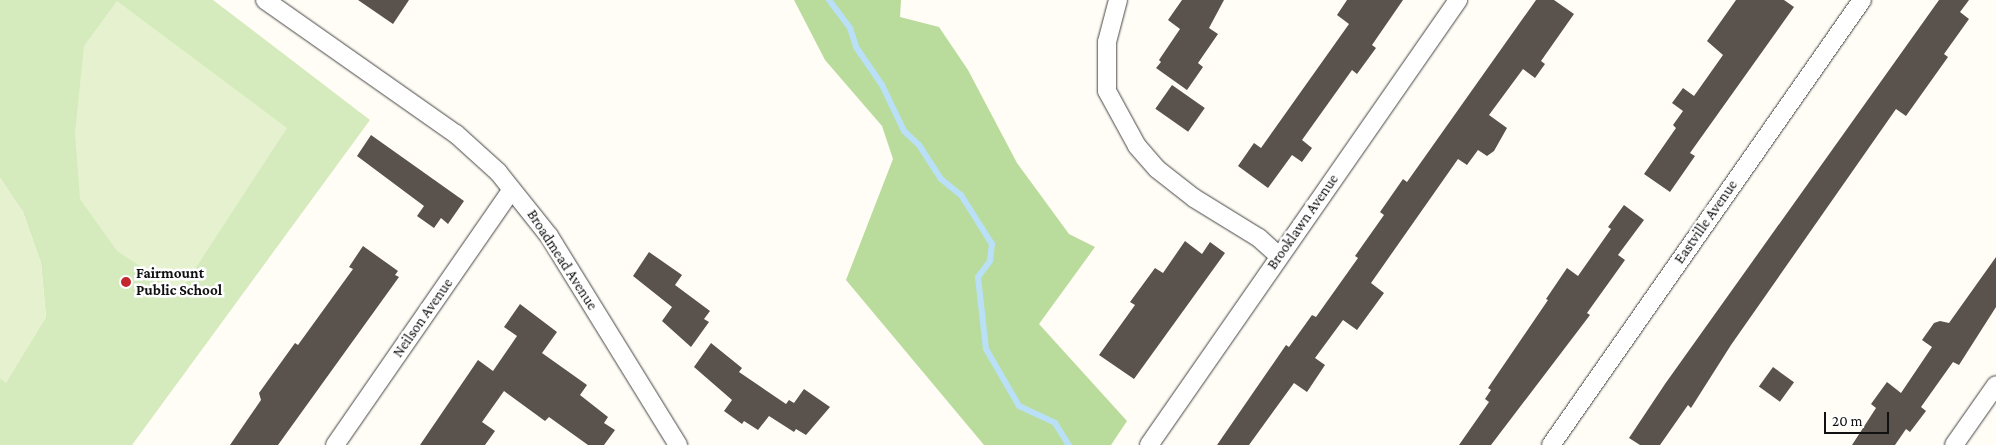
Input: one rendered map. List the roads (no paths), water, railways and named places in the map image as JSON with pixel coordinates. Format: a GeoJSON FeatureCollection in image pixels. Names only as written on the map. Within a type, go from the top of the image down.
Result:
{"type":"FeatureCollection","features":[{"type":"Feature","properties":{"kind":"street","name":"Broadmead Avenue"},"geometry":{"type":"LineString","coordinates":[[265,0],[456,134],[498,172],[511,191],[520,197],[549,236],[678,445]]}},
{"type":"Feature","properties":{"kind":"street"},"geometry":{"type":"LineString","coordinates":[[1118,0],[1107,42],[1107,91],[1137,146],[1157,169],[1194,198],[1259,238],[1279,256]]}},
{"type":"Feature","properties":{"kind":"street","name":"Brooklawn Avenue"},"geometry":{"type":"LineString","coordinates":[[1149,445],[1458,0]]}},
{"type":"Feature","properties":{"kind":"street","name":"Eastville Avenue"},"geometry":{"type":"LineString","coordinates":[[1550,445],[1862,0]]}},
{"type":"Feature","properties":{"kind":"street","name":"Neilson Avenue"},"geometry":{"type":"LineString","coordinates":[[335,445],[511,191]]}},
{"type":"Feature","properties":{"kind":"street"},"geometry":{"type":"LineString","coordinates":[[1954,445],[1996,385]]}},
{"type":"Feature","properties":{"kind":"waterway"},"geometry":{"type":"LineString","coordinates":[[829,0],[850,28],[856,47],[882,85],[904,131],[919,145],[941,179],[961,195],[992,244],[990,261],[978,277],[986,349],[1019,406],[1055,423],[1069,445]]}},
{"type":"Feature","properties":{"kind":"place","name":"Fairmount Public School"},"geometry":{"type":"Point","coordinates":[126,282]}}]}
